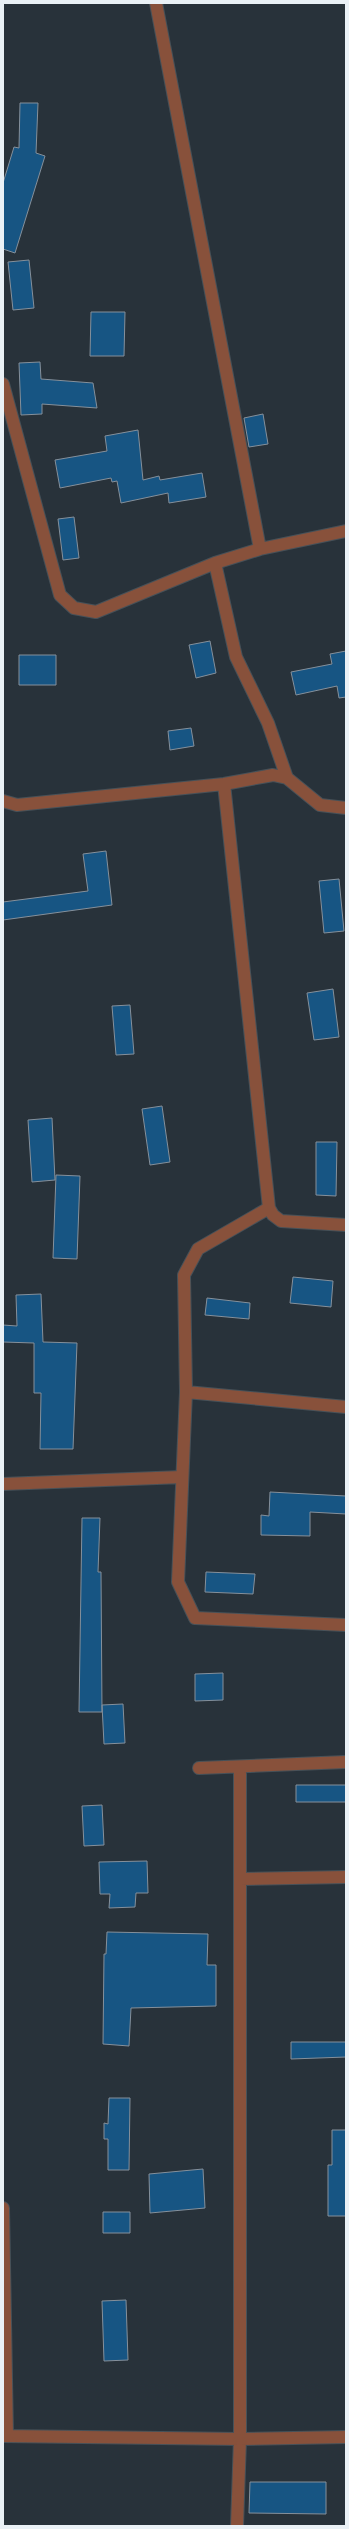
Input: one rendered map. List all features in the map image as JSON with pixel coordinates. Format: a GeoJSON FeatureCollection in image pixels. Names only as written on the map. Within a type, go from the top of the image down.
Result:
{"type":"FeatureCollection","features":[{"type":"Feature","properties":{"kind":"street"},"geometry":{"type":"LineString","coordinates":[[156,3],[260,549]]}},
{"type":"Feature","properties":{"kind":"street"},"geometry":{"type":"LineString","coordinates":[[3,384],[60,594],[74,608],[96,612],[214,563],[260,549],[346,531]]}},
{"type":"Feature","properties":{"kind":"street"},"geometry":{"type":"LineString","coordinates":[[214,563],[236,658],[268,723],[287,778]]}},
{"type":"Feature","properties":{"kind":"street"},"geometry":{"type":"LineString","coordinates":[[3,801],[17,805],[224,784],[273,775],[287,778],[320,805],[346,808]]}},
{"type":"Feature","properties":{"kind":"street"},"geometry":{"type":"LineString","coordinates":[[224,784],[269,1208],[273,1215],[281,1221],[346,1225]]}},
{"type":"Feature","properties":{"kind":"street"},"geometry":{"type":"LineString","coordinates":[[269,1208],[198,1249],[184,1275],[186,1392],[178,1582],[195,1618],[346,1625]]}},
{"type":"Feature","properties":{"kind":"street"},"geometry":{"type":"LineString","coordinates":[[186,1392],[346,1407]]}},
{"type":"Feature","properties":{"kind":"street"},"geometry":{"type":"LineString","coordinates":[[3,1484],[182,1477]]}},
{"type":"Feature","properties":{"kind":"street"},"geometry":{"type":"LineString","coordinates":[[198,1768],[346,1762]]}},
{"type":"Feature","properties":{"kind":"street"},"geometry":{"type":"LineString","coordinates":[[237,2526],[240,2439],[240,1767]]}},
{"type":"Feature","properties":{"kind":"street"},"geometry":{"type":"LineString","coordinates":[[240,1879],[346,1877]]}},
{"type":"Feature","properties":{"kind":"street"},"geometry":{"type":"LineString","coordinates":[[3,2208],[5,2436],[240,2439],[346,2437]]}},
{"type":"Feature","properties":{"kind":"building"},"geometry":{"type":"Polygon","coordinates":[[[20,103],[38,103],[36,153],[45,156],[15,253],[3,249],[3,183],[14,147],[19,148],[20,103]]]}},
{"type":"Feature","properties":{"kind":"building"},"geometry":{"type":"Polygon","coordinates":[[[29,260],[34,308],[13,310],[8,262],[29,260]]]}},
{"type":"Feature","properties":{"kind":"building"},"geometry":{"type":"Polygon","coordinates":[[[91,312],[125,312],[124,356],[90,356],[91,312]]]}},
{"type":"Feature","properties":{"kind":"building"},"geometry":{"type":"Polygon","coordinates":[[[40,362],[41,379],[93,383],[97,408],[42,404],[42,414],[21,415],[19,363],[40,362]]]}},
{"type":"Feature","properties":{"kind":"building"},"geometry":{"type":"Polygon","coordinates":[[[263,414],[268,444],[249,447],[244,418],[263,414]]]}},
{"type":"Feature","properties":{"kind":"building"},"geometry":{"type":"Polygon","coordinates":[[[138,430],[143,480],[159,476],[160,480],[202,473],[206,497],[169,503],[168,493],[121,503],[117,481],[112,482],[111,478],[60,488],[55,460],[107,451],[105,436],[138,430]]]}},
{"type":"Feature","properties":{"kind":"building"},"geometry":{"type":"Polygon","coordinates":[[[74,517],[79,558],[63,560],[58,519],[74,517]]]}},
{"type":"Feature","properties":{"kind":"building"},"geometry":{"type":"Polygon","coordinates":[[[210,641],[216,673],[196,678],[189,645],[210,641]]]}},
{"type":"Feature","properties":{"kind":"building"},"geometry":{"type":"Polygon","coordinates":[[[346,651],[346,697],[339,698],[337,686],[296,695],[291,672],[332,664],[330,654],[346,651]]]}},
{"type":"Feature","properties":{"kind":"building"},"geometry":{"type":"Polygon","coordinates":[[[19,655],[56,655],[56,685],[19,685],[19,655]]]}},
{"type":"Feature","properties":{"kind":"building"},"geometry":{"type":"Polygon","coordinates":[[[191,728],[194,746],[170,750],[168,731],[191,728]]]}},
{"type":"Feature","properties":{"kind":"building"},"geometry":{"type":"Polygon","coordinates":[[[106,851],[112,905],[3,920],[3,902],[88,891],[83,854],[106,851]]]}},
{"type":"Feature","properties":{"kind":"building"},"geometry":{"type":"Polygon","coordinates":[[[339,879],[344,931],[324,933],[319,881],[339,879]]]}},
{"type":"Feature","properties":{"kind":"building"},"geometry":{"type":"Polygon","coordinates":[[[333,989],[339,1037],[314,1040],[307,993],[333,989]]]}},
{"type":"Feature","properties":{"kind":"building"},"geometry":{"type":"Polygon","coordinates":[[[130,1005],[134,1054],[116,1055],[112,1006],[130,1005]]]}},
{"type":"Feature","properties":{"kind":"building"},"geometry":{"type":"Polygon","coordinates":[[[162,1106],[170,1162],[150,1165],[142,1109],[162,1106]]]}},
{"type":"Feature","properties":{"kind":"building"},"geometry":{"type":"Polygon","coordinates":[[[52,1118],[55,1180],[32,1182],[28,1120],[52,1118]]]}},
{"type":"Feature","properties":{"kind":"building"},"geometry":{"type":"Polygon","coordinates":[[[316,1142],[337,1142],[336,1196],[316,1195],[316,1142]]]}},
{"type":"Feature","properties":{"kind":"building"},"geometry":{"type":"Polygon","coordinates":[[[56,1175],[80,1176],[77,1259],[53,1258],[56,1175]]]}},
{"type":"Feature","properties":{"kind":"building"},"geometry":{"type":"Polygon","coordinates":[[[293,1277],[333,1281],[331,1307],[290,1303],[293,1277]]]}},
{"type":"Feature","properties":{"kind":"building"},"geometry":{"type":"Polygon","coordinates":[[[41,1294],[43,1342],[77,1343],[73,1449],[40,1449],[41,1393],[34,1393],[34,1343],[3,1342],[3,1325],[17,1326],[16,1295],[41,1294]]]}},
{"type":"Feature","properties":{"kind":"building"},"geometry":{"type":"Polygon","coordinates":[[[207,1298],[250,1303],[249,1319],[205,1315],[207,1298]]]}},
{"type":"Feature","properties":{"kind":"building"},"geometry":{"type":"Polygon","coordinates":[[[270,1492],[346,1496],[346,1514],[310,1512],[310,1536],[261,1535],[261,1515],[269,1516],[270,1492]]]}},
{"type":"Feature","properties":{"kind":"building"},"geometry":{"type":"Polygon","coordinates":[[[82,1518],[100,1518],[98,1572],[101,1572],[102,1712],[79,1712],[82,1518]]]}},
{"type":"Feature","properties":{"kind":"building"},"geometry":{"type":"Polygon","coordinates":[[[206,1572],[255,1574],[253,1594],[205,1592],[206,1572]]]}},
{"type":"Feature","properties":{"kind":"building"},"geometry":{"type":"Polygon","coordinates":[[[223,1673],[223,1700],[195,1701],[195,1674],[223,1673]]]}},
{"type":"Feature","properties":{"kind":"building"},"geometry":{"type":"Polygon","coordinates":[[[123,1704],[125,1743],[104,1744],[102,1705],[123,1704]]]}},
{"type":"Feature","properties":{"kind":"building"},"geometry":{"type":"Polygon","coordinates":[[[296,1785],[346,1785],[346,1802],[296,1802],[296,1785]]]}},
{"type":"Feature","properties":{"kind":"building"},"geometry":{"type":"Polygon","coordinates":[[[102,1805],[104,1845],[84,1846],[82,1806],[102,1805]]]}},
{"type":"Feature","properties":{"kind":"building"},"geometry":{"type":"Polygon","coordinates":[[[147,1861],[148,1893],[136,1893],[135,1907],[109,1908],[110,1894],[100,1894],[99,1862],[147,1861]]]}},
{"type":"Feature","properties":{"kind":"building"},"geometry":{"type":"Polygon","coordinates":[[[107,1932],[208,1934],[207,1965],[216,1965],[216,2006],[131,2008],[129,2046],[103,2044],[104,1954],[106,1954],[107,1932]]]}},
{"type":"Feature","properties":{"kind":"building"},"geometry":{"type":"Polygon","coordinates":[[[291,2042],[346,2042],[346,2057],[291,2059],[291,2042]]]}},
{"type":"Feature","properties":{"kind":"building"},"geometry":{"type":"Polygon","coordinates":[[[109,2098],[130,2098],[129,2170],[108,2170],[108,2139],[104,2139],[104,2123],[108,2124],[109,2098]]]}},
{"type":"Feature","properties":{"kind":"building"},"geometry":{"type":"Polygon","coordinates":[[[332,2130],[346,2130],[346,2216],[328,2216],[328,2165],[332,2165],[332,2130]]]}},
{"type":"Feature","properties":{"kind":"building"},"geometry":{"type":"Polygon","coordinates":[[[203,2169],[205,2208],[150,2213],[149,2174],[203,2169]]]}},
{"type":"Feature","properties":{"kind":"building"},"geometry":{"type":"Polygon","coordinates":[[[103,2212],[130,2212],[130,2233],[103,2233],[103,2212]]]}},
{"type":"Feature","properties":{"kind":"building"},"geometry":{"type":"Polygon","coordinates":[[[126,2300],[128,2360],[104,2361],[102,2301],[126,2300]]]}},
{"type":"Feature","properties":{"kind":"building"},"geometry":{"type":"Polygon","coordinates":[[[250,2482],[326,2482],[326,2514],[249,2513],[250,2482]]]}}]}
